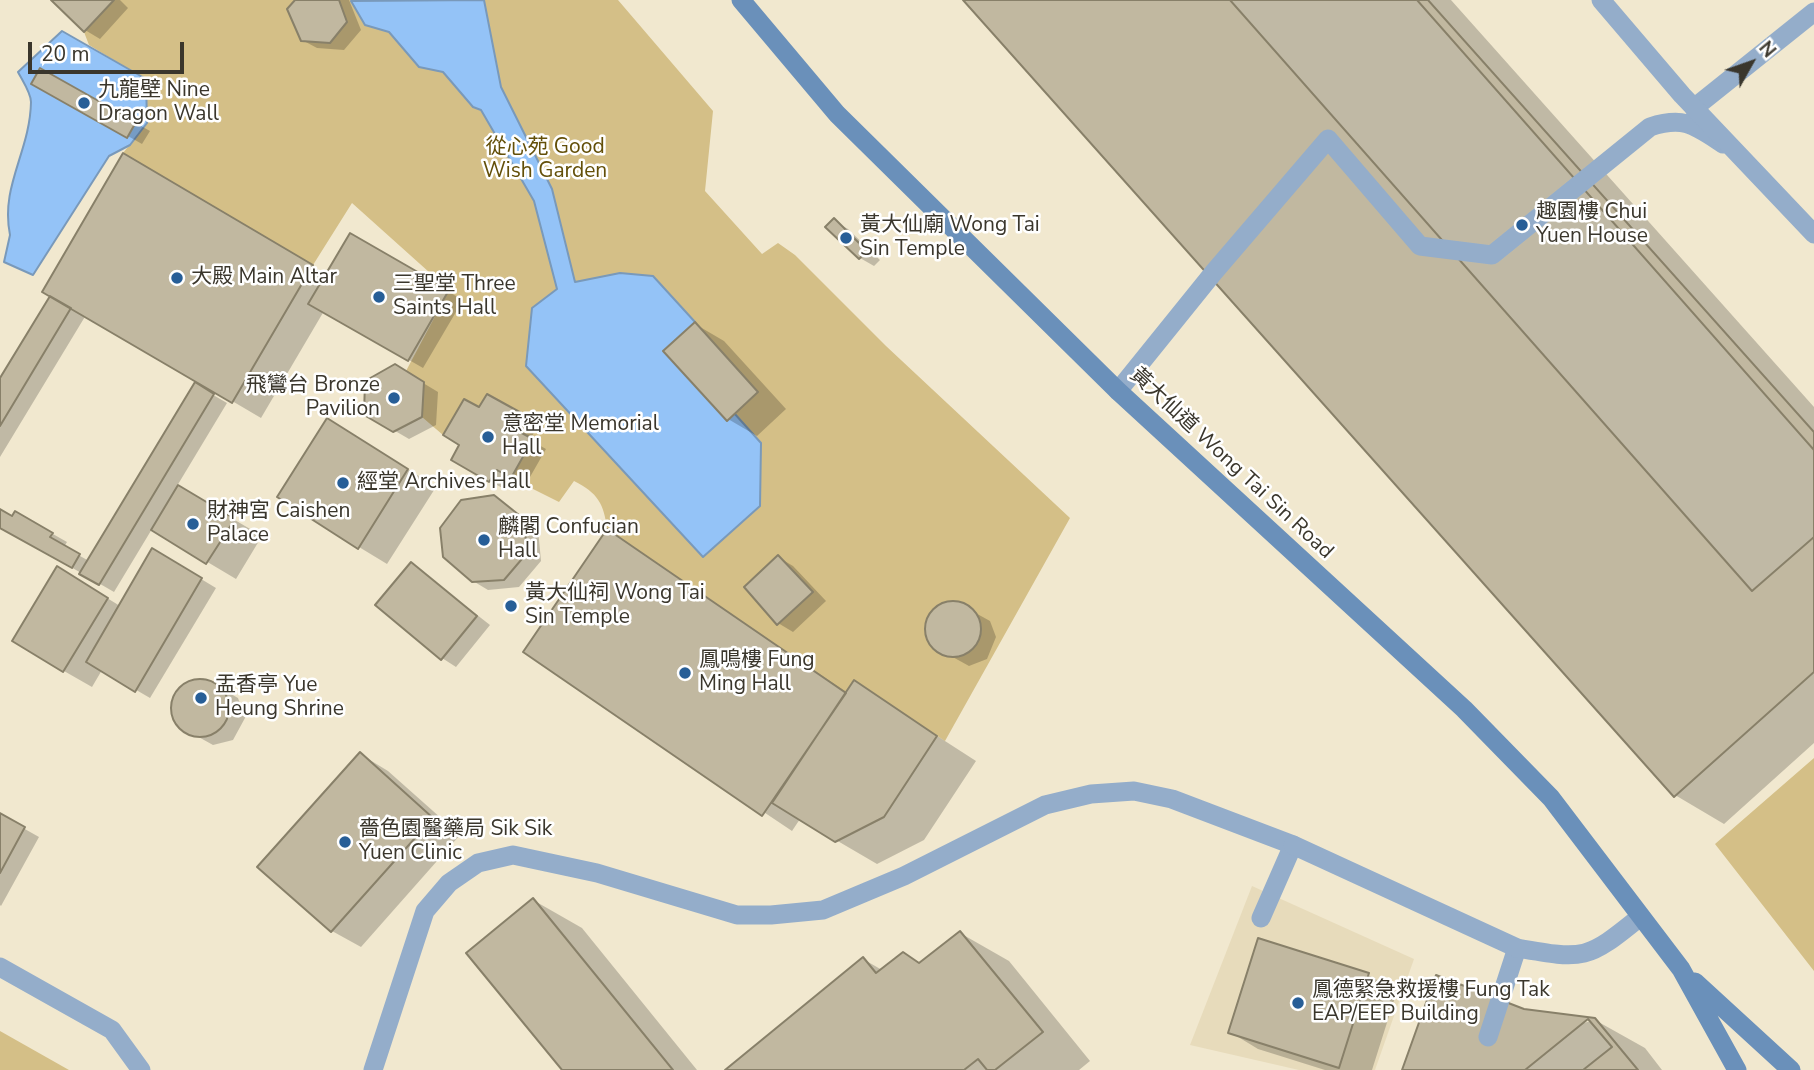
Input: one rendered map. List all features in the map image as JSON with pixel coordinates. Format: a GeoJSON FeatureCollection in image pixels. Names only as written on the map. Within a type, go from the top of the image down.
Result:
{"type":"FeatureCollection","features":[{"type":"Feature","properties":{"kind":"main road","name":"黃大仙道 Wong Tai Sin Road"},"geometry":{"type":"LineString","coordinates":[[741,0],[836,114],[1118,391],[1464,709],[1551,798],[1681,969],[1737,1070]]}},
{"type":"Feature","properties":{"kind":"main road","name":"黃大仙道 Wong Tai Sin Road"},"geometry":{"type":"LineString","coordinates":[[1681,969],[1791,1070]]}},
{"type":"Feature","properties":{"kind":"street"},"geometry":{"type":"LineString","coordinates":[[1601,0],[1694,108],[1814,234]]}},
{"type":"Feature","properties":{"kind":"street"},"geometry":{"type":"LineString","coordinates":[[1694,108],[1814,12]]}},
{"type":"Feature","properties":{"kind":"street"},"geometry":{"type":"LineString","coordinates":[[1118,391],[1214,272],[1328,139],[1420,246],[1492,254],[1650,127],[1670,120],[1692,123],[1738,154]]}},
{"type":"Feature","properties":{"kind":"street"},"geometry":{"type":"LineString","coordinates":[[373,1070],[425,911],[449,883],[478,863],[513,855],[597,873],[737,915],[823,910],[904,876],[1045,805],[1091,794],[1134,791],[1172,799],[1293,845],[1517,948],[1554,954],[1585,955],[1602,947],[1640,916]]}},
{"type":"Feature","properties":{"kind":"street"},"geometry":{"type":"LineString","coordinates":[[1261,918],[1293,845]]}},
{"type":"Feature","properties":{"kind":"street"},"geometry":{"type":"LineString","coordinates":[[1488,1037],[1517,948]]}},
{"type":"Feature","properties":{"kind":"street"},"geometry":{"type":"LineString","coordinates":[[0,967],[111,1030],[142,1070]]}},
{"type":"Feature","properties":{"kind":"shaded area","name":"鳳德緊急救援樓 Fung Tak EAP/EEP Building"},"geometry":{"type":"Polygon","coordinates":[[[1252,886],[1414,959],[1375,1070],[1299,1070],[1190,1045],[1252,886]]]}},
{"type":"Feature","properties":{"kind":"green space","name":"從心苑 Good Wish Garden"},"geometry":{"type":"Polygon","coordinates":[[[114,0],[618,0],[713,111],[705,191],[762,254],[778,243],[795,255],[886,346],[1070,518],[945,741],[855,681],[846,693],[607,529],[602,506],[582,485],[574,481],[559,502],[511,478],[533,440],[516,430],[524,415],[487,394],[479,407],[464,400],[443,435],[422,417],[424,382],[406,371],[449,290],[352,203],[313,265],[123,153],[147,123],[146,80],[89,45],[84,32],[114,0]]]}},
{"type":"Feature","properties":{"kind":"green space"},"geometry":{"type":"Polygon","coordinates":[[[1814,758],[1814,971],[1715,844],[1814,758]]]}},
{"type":"Feature","properties":{"kind":"green space"},"geometry":{"type":"Polygon","coordinates":[[[0,1031],[69,1070],[0,1070],[0,1031]]]}},
{"type":"Feature","properties":{"kind":"water"},"geometry":{"type":"Polygon","coordinates":[[[484,0],[501,87],[552,189],[575,282],[620,273],[653,276],[695,322],[734,413],[761,443],[760,506],[703,557],[526,366],[532,308],[557,289],[534,201],[481,110],[473,107],[443,72],[419,67],[389,32],[365,25],[351,1],[484,0]]]}},
{"type":"Feature","properties":{"kind":"water"},"geometry":{"type":"Polygon","coordinates":[[[62,31],[146,79],[147,123],[130,145],[109,156],[33,275],[4,262],[10,235],[9,201],[26,137],[31,102],[18,72],[62,31]]]}},
{"type":"Feature","properties":{"kind":"building"},"geometry":{"type":"Polygon","coordinates":[[[51,0],[114,0],[84,32],[51,0]]]}},
{"type":"Feature","properties":{"kind":"building"},"geometry":{"type":"Polygon","coordinates":[[[295,0],[339,0],[347,22],[330,43],[301,41],[287,9],[295,0]]]}},
{"type":"Feature","properties":{"kind":"building"},"geometry":{"type":"Polygon","coordinates":[[[963,0],[1428,0],[1814,432],[1814,672],[1674,797],[963,0]]]}},
{"type":"Feature","properties":{"kind":"building","name":"趣園樓 Chui Yuen House"},"geometry":{"type":"Polygon","coordinates":[[[1230,0],[1417,0],[1814,450],[1814,537],[1752,591],[1230,0]]]}},
{"type":"Feature","properties":{"kind":"building","name":"九龍壁 Nine Dragon Wall"},"geometry":{"type":"Polygon","coordinates":[[[40,68],[136,122],[127,138],[31,84],[40,68]]]}},
{"type":"Feature","properties":{"kind":"building","name":"大殿 Main Altar"},"geometry":{"type":"Polygon","coordinates":[[[123,153],[313,265],[232,403],[42,292],[123,153]]]}},
{"type":"Feature","properties":{"kind":"building"},"geometry":{"type":"Polygon","coordinates":[[[834,218],[867,251],[859,259],[825,227],[834,218]]]}},
{"type":"Feature","properties":{"kind":"building","name":"三聖堂 Three Saints Hall"},"geometry":{"type":"Polygon","coordinates":[[[350,233],[449,290],[408,361],[308,304],[350,233]]]}},
{"type":"Feature","properties":{"kind":"building"},"geometry":{"type":"Polygon","coordinates":[[[50,296],[71,308],[0,426],[0,378],[50,296]]]}},
{"type":"Feature","properties":{"kind":"building"},"geometry":{"type":"Polygon","coordinates":[[[695,322],[758,392],[727,421],[663,351],[695,322]]]}},
{"type":"Feature","properties":{"kind":"building","name":"飛鸞台 Bronze Pavilion"},"geometry":{"type":"Polygon","coordinates":[[[395,364],[424,382],[422,417],[393,432],[364,415],[365,381],[395,364]]]}},
{"type":"Feature","properties":{"kind":"building"},"geometry":{"type":"Polygon","coordinates":[[[195,382],[214,394],[99,585],[79,574],[195,382]]]}},
{"type":"Feature","properties":{"kind":"building","name":"意密堂 Memorial Hall"},"geometry":{"type":"Polygon","coordinates":[[[487,394],[525,415],[516,430],[533,439],[511,478],[497,470],[489,482],[451,460],[459,445],[443,435],[464,399],[479,407],[487,394]]]}},
{"type":"Feature","properties":{"kind":"building","name":"經堂 Archives Hall"},"geometry":{"type":"Polygon","coordinates":[[[327,418],[408,469],[358,549],[277,497],[327,418]]]}},
{"type":"Feature","properties":{"kind":"building","name":"財神宮 Caishen Palace"},"geometry":{"type":"Polygon","coordinates":[[[178,485],[235,519],[206,564],[151,530],[178,485]]]}},
{"type":"Feature","properties":{"kind":"building","name":"麟閣 Confucian Hall"},"geometry":{"type":"Polygon","coordinates":[[[494,495],[524,519],[527,553],[504,580],[472,582],[443,557],[440,528],[461,500],[494,495]]]}},
{"type":"Feature","properties":{"kind":"building"},"geometry":{"type":"Polygon","coordinates":[[[0,509],[12,516],[15,511],[53,533],[50,537],[80,554],[72,568],[0,528],[0,509]]]}},
{"type":"Feature","properties":{"kind":"building","name":"鳳鳴樓 Fung Ming Hall"},"geometry":{"type":"Polygon","coordinates":[[[607,529],[846,693],[762,816],[523,652],[607,529]]]}},
{"type":"Feature","properties":{"kind":"building"},"geometry":{"type":"Polygon","coordinates":[[[152,548],[202,578],[135,692],[86,662],[152,548]]]}},
{"type":"Feature","properties":{"kind":"building"},"geometry":{"type":"Polygon","coordinates":[[[778,555],[813,592],[777,625],[744,587],[778,555]]]}},
{"type":"Feature","properties":{"kind":"building"},"geometry":{"type":"Polygon","coordinates":[[[411,562],[477,616],[441,660],[375,605],[411,562]]]}},
{"type":"Feature","properties":{"kind":"building"},"geometry":{"type":"Polygon","coordinates":[[[57,566],[108,598],[63,672],[12,641],[57,566]]]}},
{"type":"Feature","properties":{"kind":"building"},"geometry":{"type":"Polygon","coordinates":[[[953,601],[964,603],[973,609],[979,618],[979,640],[973,649],[964,655],[953,657],[942,655],[933,649],[927,640],[925,629],[927,618],[933,609],[942,603],[953,601]]]}},
{"type":"Feature","properties":{"kind":"building","name":"盂香亭 Yue Heung Shrine"},"geometry":{"type":"Polygon","coordinates":[[[194,679],[206,679],[221,687],[229,702],[229,714],[221,729],[206,737],[194,737],[179,729],[171,714],[171,702],[179,687],[194,679]]]}},
{"type":"Feature","properties":{"kind":"building"},"geometry":{"type":"Polygon","coordinates":[[[854,680],[937,736],[884,817],[835,842],[772,803],[854,680]]]}},
{"type":"Feature","properties":{"kind":"building","name":"嗇色園醫藥局 Sik Sik Yuen Clinic"},"geometry":{"type":"Polygon","coordinates":[[[360,752],[433,818],[331,932],[257,867],[360,752]]]}},
{"type":"Feature","properties":{"kind":"building"},"geometry":{"type":"Polygon","coordinates":[[[0,813],[25,827],[0,873],[0,813]]]}},
{"type":"Feature","properties":{"kind":"building"},"geometry":{"type":"Polygon","coordinates":[[[533,898],[673,1070],[562,1070],[466,953],[533,898]]]}},
{"type":"Feature","properties":{"kind":"building"},"geometry":{"type":"Polygon","coordinates":[[[960,931],[1043,1032],[995,1070],[987,1070],[978,1059],[964,1070],[725,1070],[863,957],[876,973],[903,952],[919,963],[960,931]]]}},
{"type":"Feature","properties":{"kind":"building","name":"鳳德緊急救援樓 Fung Tak EAP/EEP Building"},"geometry":{"type":"Polygon","coordinates":[[[1258,938],[1369,973],[1339,1068],[1228,1033],[1258,938]]]}},
{"type":"Feature","properties":{"kind":"building"},"geometry":{"type":"Polygon","coordinates":[[[1436,975],[1524,1009],[1595,1018],[1638,1070],[1402,1070],[1436,975]]]}},
{"type":"Feature","properties":{"kind":"building"},"geometry":{"type":"Polygon","coordinates":[[[1588,1019],[1612,1047],[1583,1070],[1525,1070],[1588,1019]]]}},
{"type":"Feature","properties":{"kind":"place","name":"九龍壁 Nine Dragon Wall"},"geometry":{"type":"Point","coordinates":[84,103]}},
{"type":"Feature","properties":{"kind":"place","name":"趣園樓 Chui Yuen House"},"geometry":{"type":"Point","coordinates":[1522,225]}},
{"type":"Feature","properties":{"kind":"place","name":"黃大仙廟 Wong Tai Sin Temple"},"geometry":{"type":"Point","coordinates":[846,238]}},
{"type":"Feature","properties":{"kind":"place","name":"大殿 Main Altar"},"geometry":{"type":"Point","coordinates":[177,278]}},
{"type":"Feature","properties":{"kind":"place","name":"三聖堂 Three Saints Hall"},"geometry":{"type":"Point","coordinates":[379,297]}},
{"type":"Feature","properties":{"kind":"place","name":"飛鸞台 Bronze Pavilion"},"geometry":{"type":"Point","coordinates":[394,398]}},
{"type":"Feature","properties":{"kind":"place","name":"意密堂 Memorial Hall"},"geometry":{"type":"Point","coordinates":[488,437]}},
{"type":"Feature","properties":{"kind":"place","name":"經堂 Archives Hall"},"geometry":{"type":"Point","coordinates":[343,483]}},
{"type":"Feature","properties":{"kind":"place","name":"財神宮 Caishen Palace"},"geometry":{"type":"Point","coordinates":[193,524]}},
{"type":"Feature","properties":{"kind":"place","name":"麟閣 Confucian Hall"},"geometry":{"type":"Point","coordinates":[484,540]}},
{"type":"Feature","properties":{"kind":"place","name":"黃大仙祠 Wong Tai Sin Temple"},"geometry":{"type":"Point","coordinates":[511,606]}},
{"type":"Feature","properties":{"kind":"place","name":"鳳鳴樓 Fung Ming Hall"},"geometry":{"type":"Point","coordinates":[685,673]}},
{"type":"Feature","properties":{"kind":"place","name":"盂香亭 Yue Heung Shrine"},"geometry":{"type":"Point","coordinates":[201,698]}},
{"type":"Feature","properties":{"kind":"place","name":"嗇色園醫藥局 Sik Sik Yuen Clinic"},"geometry":{"type":"Point","coordinates":[345,842]}},
{"type":"Feature","properties":{"kind":"place","name":"鳳德緊急救援樓 Fung Tak EAP/EEP Building"},"geometry":{"type":"Point","coordinates":[1298,1003]}}]}
